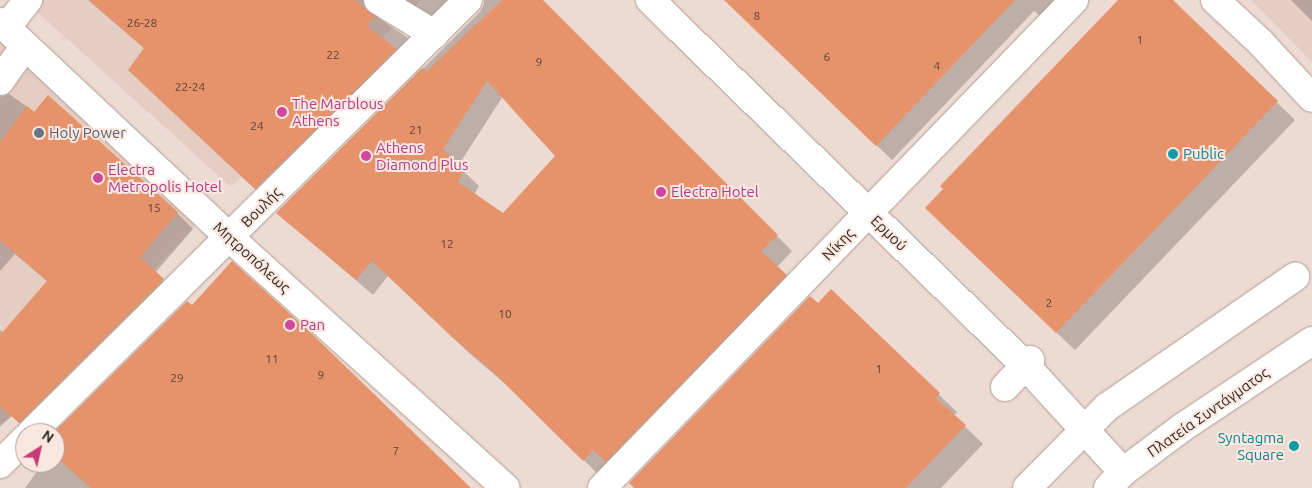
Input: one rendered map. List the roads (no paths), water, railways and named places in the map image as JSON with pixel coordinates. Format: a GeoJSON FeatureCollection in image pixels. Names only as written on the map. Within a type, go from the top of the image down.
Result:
{"type":"FeatureCollection","features":[{"type":"Feature","properties":{"kind":"street"},"geometry":{"type":"LineString","coordinates":[[3,25],[28,0]]}},
{"type":"Feature","properties":{"kind":"street"},"geometry":{"type":"LineString","coordinates":[[378,0],[434,34]]}},
{"type":"Feature","properties":{"kind":"street","name":"Βουλής"},"geometry":{"type":"LineString","coordinates":[[41,423],[230,238],[468,0]]}},
{"type":"Feature","properties":{"kind":"street","name":"Ερμού"},"geometry":{"type":"LineString","coordinates":[[650,0],[869,213],[1027,363],[1084,429],[1116,480]]}},
{"type":"Feature","properties":{"kind":"street","name":"Νίκης"},"geometry":{"type":"LineString","coordinates":[[602,488],[1074,0]]}},
{"type":"Feature","properties":{"kind":"street"},"geometry":{"type":"LineString","coordinates":[[1215,0],[1260,42],[1312,98]]}},
{"type":"Feature","properties":{"kind":"street","name":"Μητροπόλεως"},"geometry":{"type":"LineString","coordinates":[[3,25],[230,238],[506,488]]}},
{"type":"Feature","properties":{"kind":"street"},"geometry":{"type":"LineString","coordinates":[[0,81],[25,46]]}},
{"type":"Feature","properties":{"kind":"street"},"geometry":{"type":"LineString","coordinates":[[1027,488],[1107,407],[1295,277]]}},
{"type":"Feature","properties":{"kind":"street","name":"Πλατεία Συντάγματος"},"geometry":{"type":"LineString","coordinates":[[1116,480],[1184,426],[1312,341]]}},
{"type":"Feature","properties":{"kind":"street"},"geometry":{"type":"LineString","coordinates":[[1004,387],[1027,363]]}},
{"type":"Feature","properties":{"kind":"street"},"geometry":{"type":"LineString","coordinates":[[0,464],[15,449]]}},
{"type":"Feature","properties":{"kind":"place","name":"The Marblous Athens"},"geometry":{"type":"Point","coordinates":[282,112]}},
{"type":"Feature","properties":{"kind":"place","name":"Holy Power"},"geometry":{"type":"Point","coordinates":[39,133]}},
{"type":"Feature","properties":{"kind":"place","name":"Public"},"geometry":{"type":"Point","coordinates":[1173,154]}},
{"type":"Feature","properties":{"kind":"place","name":"Athens Diamond Plus"},"geometry":{"type":"Point","coordinates":[366,156]}},
{"type":"Feature","properties":{"kind":"place","name":"Electra Metropolis Hotel"},"geometry":{"type":"Point","coordinates":[98,178]}},
{"type":"Feature","properties":{"kind":"place","name":"Electra Hotel"},"geometry":{"type":"Point","coordinates":[661,192]}},
{"type":"Feature","properties":{"kind":"place","name":"Pan"},"geometry":{"type":"Point","coordinates":[290,325]}},
{"type":"Feature","properties":{"kind":"place","name":"Syntagma Square"},"geometry":{"type":"Point","coordinates":[1294,446]}}]}
